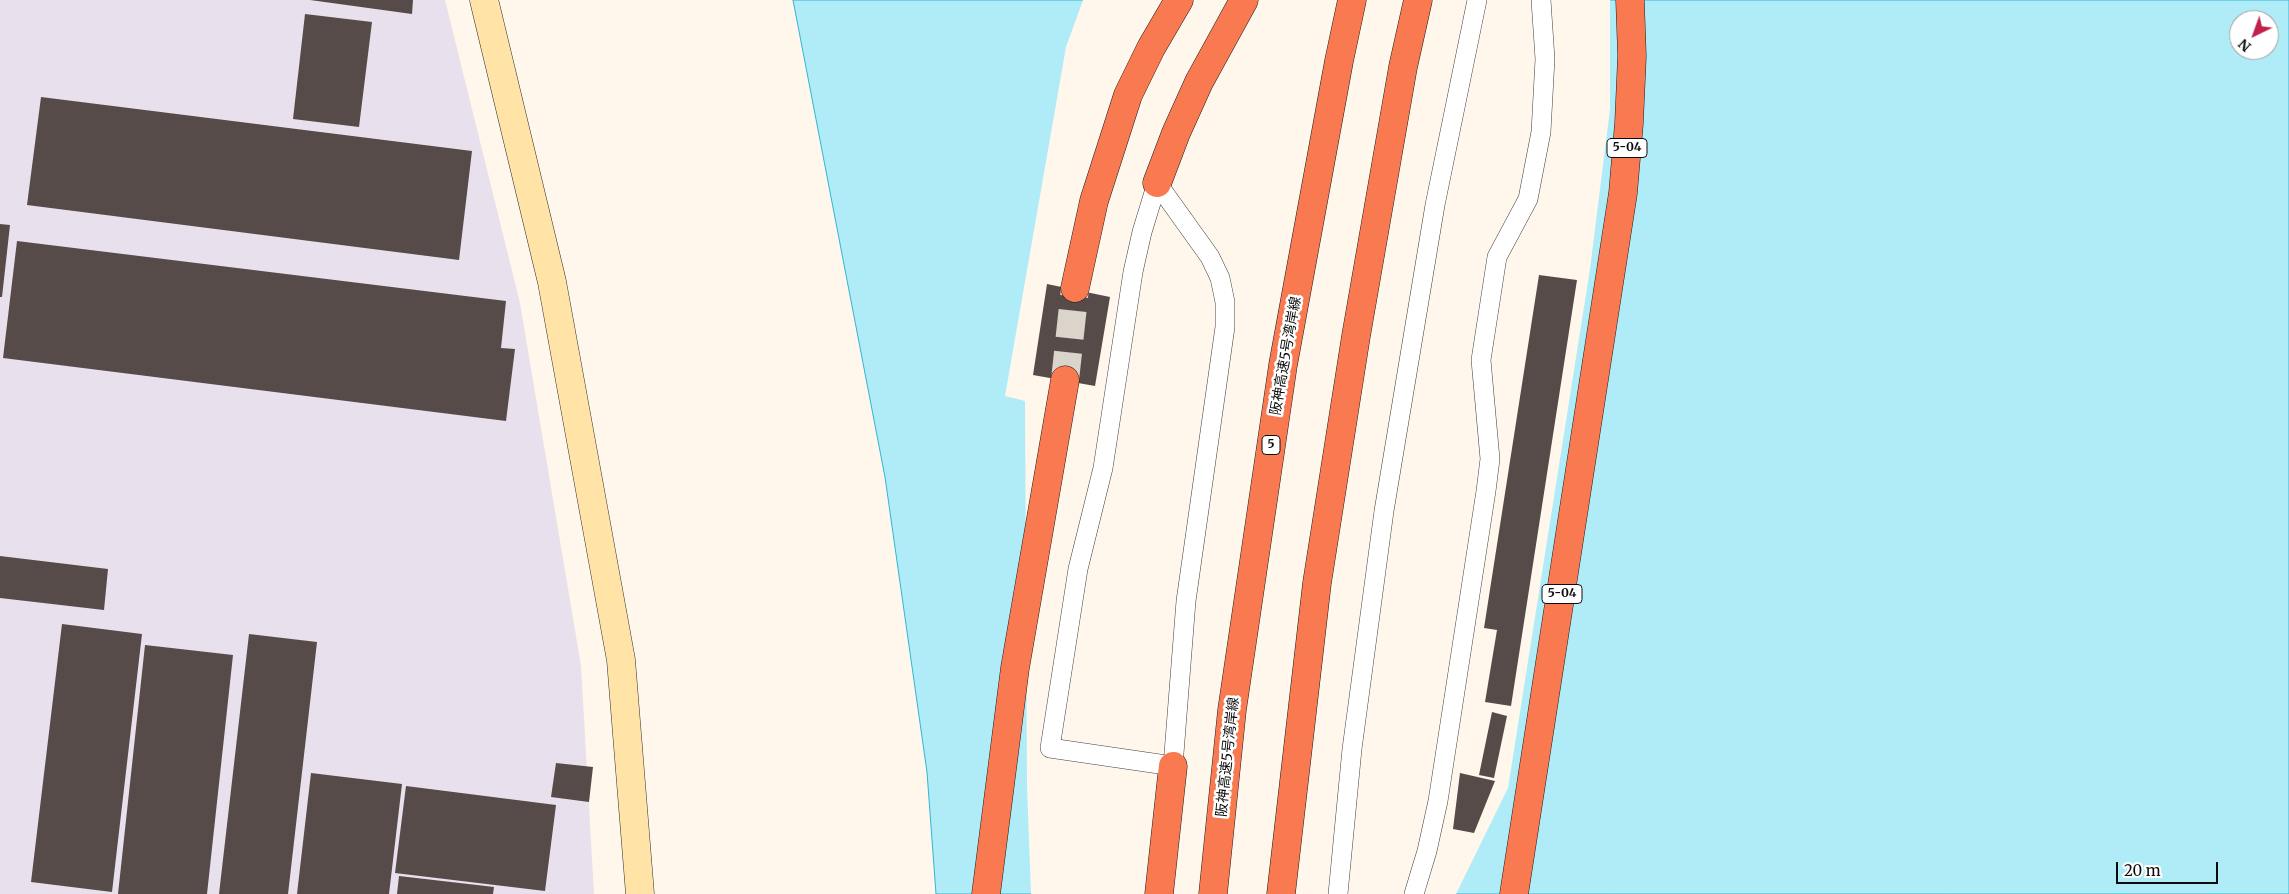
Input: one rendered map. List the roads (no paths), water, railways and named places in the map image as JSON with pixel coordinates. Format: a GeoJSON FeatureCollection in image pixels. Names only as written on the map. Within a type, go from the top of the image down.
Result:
{"type":"FeatureCollection","features":[{"type":"Feature","properties":{"kind":"highway"},"geometry":{"type":"LineString","coordinates":[[1075,288],[1094,201],[1128,95],[1150,48],[1179,0]]}},
{"type":"Feature","properties":{"kind":"highway"},"geometry":{"type":"LineString","coordinates":[[1157,182],[1199,82],[1244,0]]}},
{"type":"Feature","properties":{"kind":"highway","name":"阪神高速5号湾岸線"},"geometry":{"type":"LineString","coordinates":[[1213,894],[1232,710],[1283,365],[1352,0]]}},
{"type":"Feature","properties":{"kind":"highway"},"geometry":{"type":"LineString","coordinates":[[1281,894],[1317,582],[1358,326],[1404,67],[1418,0]]}},
{"type":"Feature","properties":{"kind":"highway","name":"5-04"},"geometry":{"type":"LineString","coordinates":[[1514,894],[1623,192],[1632,65],[1630,0]]}},
{"type":"Feature","properties":{"kind":"highway"},"geometry":{"type":"LineString","coordinates":[[986,894],[1015,668],[1065,380]]}},
{"type":"Feature","properties":{"kind":"highway"},"geometry":{"type":"LineString","coordinates":[[1159,894],[1173,766]]}},
{"type":"Feature","properties":{"kind":"street"},"geometry":{"type":"LineString","coordinates":[[484,0],[552,282],[620,660],[640,894]]}},
{"type":"Feature","properties":{"kind":"lane"},"geometry":{"type":"LineString","coordinates":[[1338,894],[1352,749],[1390,472],[1436,205],[1477,0]]}},
{"type":"Feature","properties":{"kind":"lane"},"geometry":{"type":"LineString","coordinates":[[1414,894],[1427,851],[1438,801],[1486,491],[1489,442],[1481,360],[1497,257],[1528,199],[1541,132],[1545,59],[1541,0]]}},
{"type":"Feature","properties":{"kind":"lane"},"geometry":{"type":"LineString","coordinates":[[1157,182],[1210,258],[1220,278],[1225,302],[1225,327],[1186,600],[1173,766],[1050,748],[1078,569],[1103,468],[1133,272],[1142,232],[1157,182]]}},
{"type":"Feature","properties":{"kind":"water"},"geometry":{"type":"Polygon","coordinates":[[[793,0],[2289,0],[2289,894],[936,894],[927,772],[885,477],[793,0]]]}},
{"type":"Feature","properties":{"kind":"tunnel"},"geometry":{"type":"LineString","coordinates":[[1065,380],[1075,288]]}}]}
